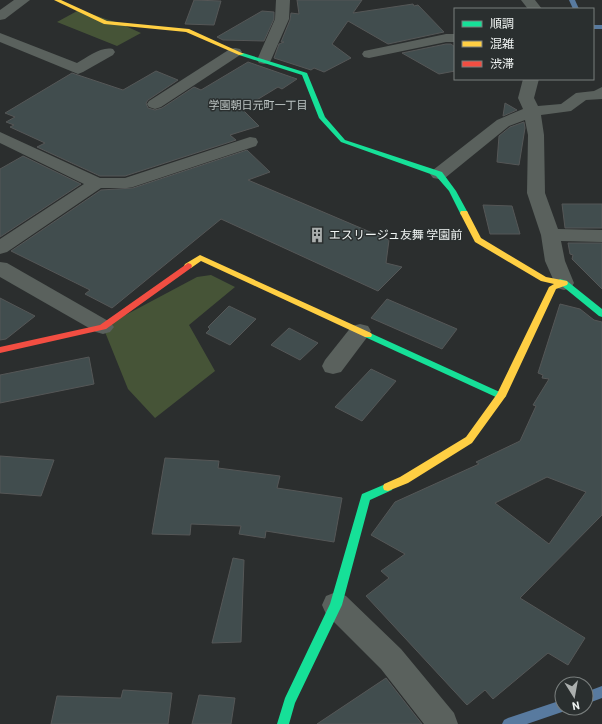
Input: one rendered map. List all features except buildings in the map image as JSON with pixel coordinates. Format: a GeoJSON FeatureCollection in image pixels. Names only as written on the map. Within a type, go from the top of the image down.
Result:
{"type":"FeatureCollection","features":[{"type":"Feature","properties":{"kind":"street"},"geometry":{"type":"LineString","coordinates":[[0,16],[23,0]]}},
{"type":"Feature","properties":{"kind":"street"},"geometry":{"type":"LineString","coordinates":[[58,0],[106,23],[187,30],[235,52],[304,74],[322,118],[343,141],[439,174],[452,191],[478,240],[544,279],[564,283],[602,314]]}},
{"type":"Feature","properties":{"kind":"street"},"geometry":{"type":"LineString","coordinates":[[264,60],[282,20],[283,0]]}},
{"type":"Feature","properties":{"kind":"street"},"geometry":{"type":"LineString","coordinates":[[528,0],[534,8]]}},
{"type":"Feature","properties":{"kind":"street"},"geometry":{"type":"LineString","coordinates":[[0,37],[78,69],[108,52]]}},
{"type":"Feature","properties":{"kind":"street"},"geometry":{"type":"LineString","coordinates":[[369,54],[427,48],[446,38],[454,38]]}},
{"type":"Feature","properties":{"kind":"street"},"geometry":{"type":"LineString","coordinates":[[155,104],[235,52]]}},
{"type":"Feature","properties":{"kind":"street"},"geometry":{"type":"LineString","coordinates":[[531,80],[526,98],[532,112],[536,135],[536,192],[550,235],[555,261],[564,283]]}},
{"type":"Feature","properties":{"kind":"street"},"geometry":{"type":"LineString","coordinates":[[439,174],[503,123],[532,112],[565,108],[582,96],[598,95],[602,92]]}},
{"type":"Feature","properties":{"kind":"street"},"geometry":{"type":"LineString","coordinates":[[0,137],[97,183],[127,183],[250,142]]}},
{"type":"Feature","properties":{"kind":"street"},"geometry":{"type":"LineString","coordinates":[[0,248],[97,183]]}},
{"type":"Feature","properties":{"kind":"street"},"geometry":{"type":"LineString","coordinates":[[550,235],[602,236]]}},
{"type":"Feature","properties":{"kind":"street"},"geometry":{"type":"LineString","coordinates":[[0,350],[103,327],[200,258],[501,396]]}},
{"type":"Feature","properties":{"kind":"street"},"geometry":{"type":"LineString","coordinates":[[0,268],[103,327]]}},
{"type":"Feature","properties":{"kind":"street"},"geometry":{"type":"LineString","coordinates":[[283,724],[289,702],[336,605],[366,497],[404,480],[469,440],[501,396],[553,287],[564,283]]}},
{"type":"Feature","properties":{"kind":"street"},"geometry":{"type":"LineString","coordinates":[[333,366],[360,331]]}},
{"type":"Feature","properties":{"kind":"street"},"geometry":{"type":"LineString","coordinates":[[336,605],[391,659],[443,724]]}},
{"type":"Feature","properties":{"kind":"green space"},"geometry":{"type":"Polygon","coordinates":[[[79,10],[121,24],[141,33],[117,46],[57,22],[79,10]]]}},
{"type":"Feature","properties":{"kind":"green space"},"geometry":{"type":"Polygon","coordinates":[[[211,275],[235,287],[189,325],[215,371],[155,418],[128,389],[103,327],[197,277],[211,275]]]}},
{"type":"Feature","properties":{"kind":"waterway"},"geometry":{"type":"LineString","coordinates":[[572,0],[576,8]]}},
{"type":"Feature","properties":{"kind":"waterway"},"geometry":{"type":"LineString","coordinates":[[594,27],[602,27]]}},
{"type":"Feature","properties":{"kind":"waterway"},"geometry":{"type":"LineString","coordinates":[[594,695],[602,692]]}},
{"type":"Feature","properties":{"kind":"waterway"},"geometry":{"type":"LineString","coordinates":[[508,724],[554,709]]}},
{"type":"Feature","properties":{"kind":"traffic: fast"},"geometry":{"type":"LineString","coordinates":[[241,54],[305,74],[322,118],[343,141],[439,174],[452,191],[464,213]]}},
{"type":"Feature","properties":{"kind":"traffic: fast"},"geometry":{"type":"LineString","coordinates":[[560,282],[564,283],[602,314]]}},
{"type":"Feature","properties":{"kind":"traffic: fast"},"geometry":{"type":"LineString","coordinates":[[368,335],[501,396]]}},
{"type":"Feature","properties":{"kind":"traffic: fast"},"geometry":{"type":"LineString","coordinates":[[283,724],[289,702],[336,605],[366,497],[388,487]]}},
{"type":"Feature","properties":{"kind":"traffic: slow"},"geometry":{"type":"LineString","coordinates":[[57,0],[106,23],[187,30],[241,54]]}},
{"type":"Feature","properties":{"kind":"traffic: slow"},"geometry":{"type":"LineString","coordinates":[[464,213],[478,240],[544,279],[560,282]]}},
{"type":"Feature","properties":{"kind":"traffic: slow"},"geometry":{"type":"LineString","coordinates":[[188,266],[200,258],[368,335]]}},
{"type":"Feature","properties":{"kind":"traffic: slow"},"geometry":{"type":"LineString","coordinates":[[388,487],[404,480],[469,440],[501,396],[553,287],[564,283]]}},
{"type":"Feature","properties":{"kind":"traffic: jam"},"geometry":{"type":"LineString","coordinates":[[0,350],[103,327],[188,266]]}},
{"type":"Feature","properties":{"kind":"place","name":"エスリージュ友舞 学園前"},"geometry":{"type":"Point","coordinates":[317,235]}},
{"type":"Feature","properties":{"kind":"district","name":"学園朝日元町一丁目"},"geometry":{"type":"Point","coordinates":[258,105]}}]}
